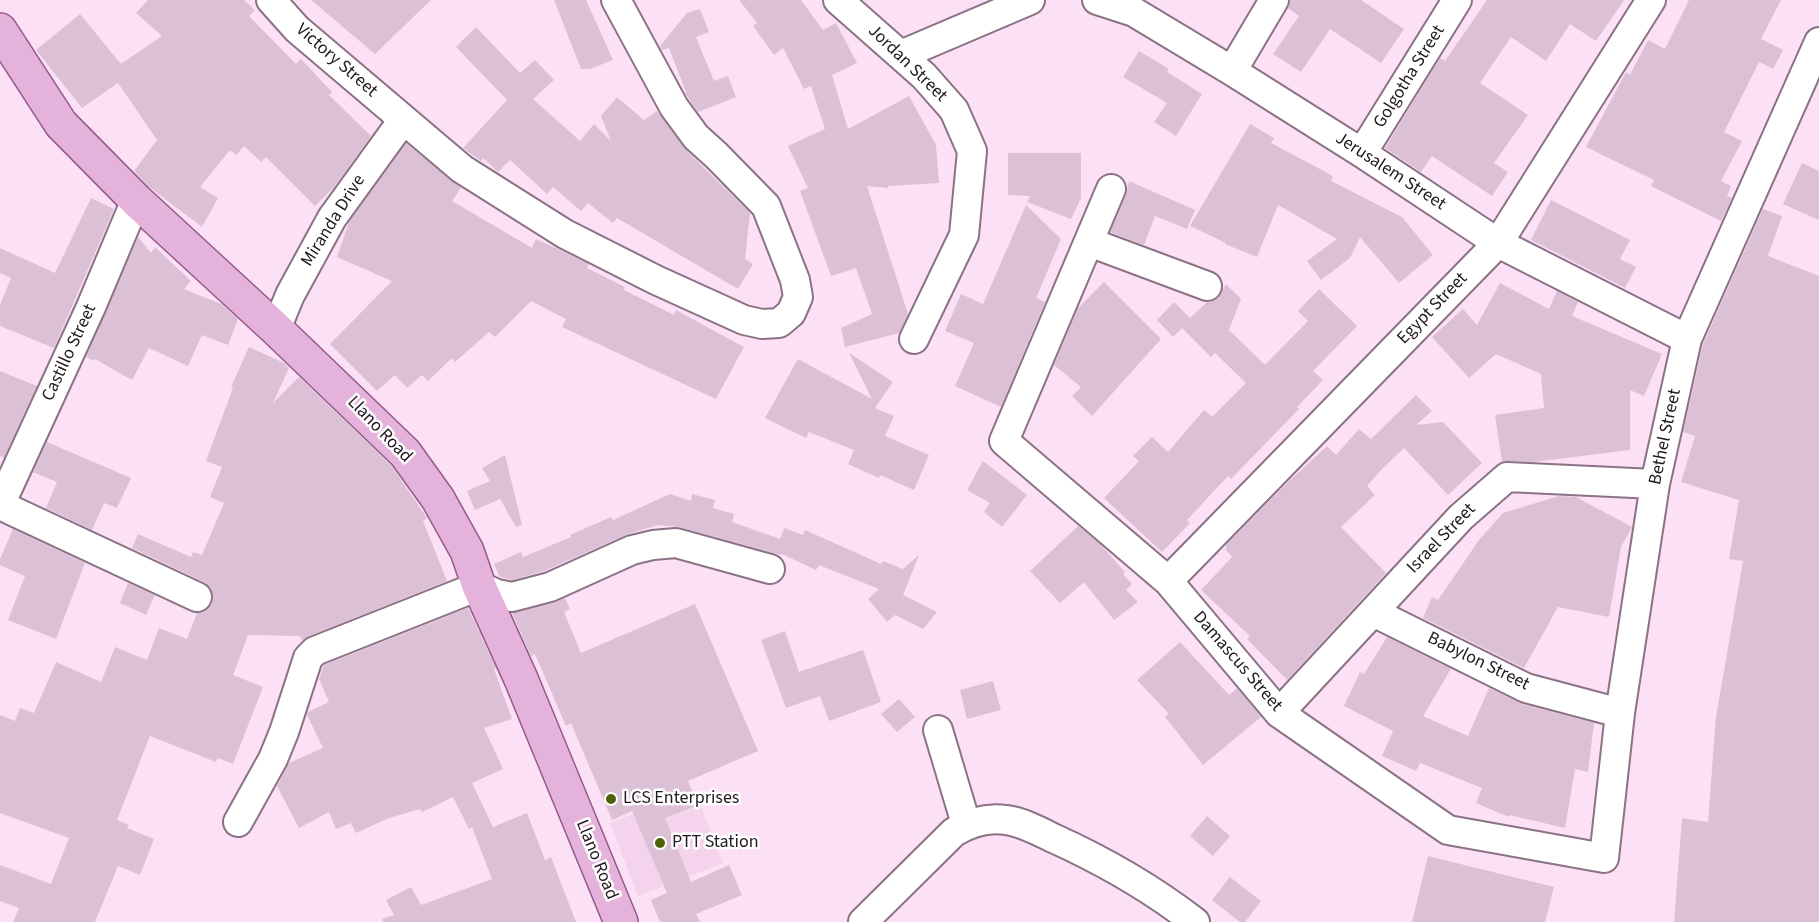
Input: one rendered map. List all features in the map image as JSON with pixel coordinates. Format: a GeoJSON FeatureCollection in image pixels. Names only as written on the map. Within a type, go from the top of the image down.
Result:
{"type":"FeatureCollection","features":[{"type":"Feature","properties":{"kind":"main road","name":"Llano Road"},"geometry":{"type":"LineString","coordinates":[[0,30],[61,123],[136,200],[276,329],[405,453],[443,507],[467,551],[479,586],[521,679],[621,922]]}},
{"type":"Feature","properties":{"kind":"street","name":"Victory Street"},"geometry":{"type":"LineString","coordinates":[[271,0],[297,29],[462,169],[565,234],[656,280],[744,320],[762,324],[779,323],[791,313],[798,297],[795,279],[766,207],[716,155],[696,138],[674,107],[616,0]]}},
{"type":"Feature","properties":{"kind":"street","name":"Jordan Street"},"geometry":{"type":"LineString","coordinates":[[838,0],[924,76],[954,110],[972,151],[964,235],[914,339]]}},
{"type":"Feature","properties":{"kind":"street"},"geometry":{"type":"LineString","coordinates":[[901,55],[1030,0]]}},
{"type":"Feature","properties":{"kind":"street","name":"Jerusalem Street"},"geometry":{"type":"LineString","coordinates":[[1097,0],[1134,12],[1232,71],[1498,243],[1687,339]]}},
{"type":"Feature","properties":{"kind":"street"},"geometry":{"type":"LineString","coordinates":[[1232,71],[1274,0]]}},
{"type":"Feature","properties":{"kind":"street","name":"Golgotha Street"},"geometry":{"type":"LineString","coordinates":[[1362,153],[1457,0]]}},
{"type":"Feature","properties":{"kind":"street","name":"Egypt Street"},"geometry":{"type":"LineString","coordinates":[[1167,582],[1498,243],[1652,0]]}},
{"type":"Feature","properties":{"kind":"street","name":"Bethel Street"},"geometry":{"type":"LineString","coordinates":[[1604,858],[1620,713],[1655,484],[1687,339],[1819,42]]}},
{"type":"Feature","properties":{"kind":"street","name":"Miranda Drive"},"geometry":{"type":"LineString","coordinates":[[276,329],[290,295],[332,218],[403,120]]}},
{"type":"Feature","properties":{"kind":"street"},"geometry":{"type":"LineString","coordinates":[[1112,189],[1089,242],[1207,286]]}},
{"type":"Feature","properties":{"kind":"street","name":"Castillo Street"},"geometry":{"type":"LineString","coordinates":[[0,505],[91,307],[136,200]]}},
{"type":"Feature","properties":{"kind":"street","name":"Damascus Street"},"geometry":{"type":"LineString","coordinates":[[1089,242],[1004,441],[1167,582],[1279,713],[1448,830],[1604,858]]}},
{"type":"Feature","properties":{"kind":"street","name":"Israel Street"},"geometry":{"type":"LineString","coordinates":[[1279,713],[1461,517],[1507,477],[1655,484]]}},
{"type":"Feature","properties":{"kind":"street"},"geometry":{"type":"LineString","coordinates":[[0,505],[197,597]]}},
{"type":"Feature","properties":{"kind":"street"},"geometry":{"type":"LineString","coordinates":[[238,822],[273,759],[309,658],[315,651],[479,586],[497,594],[512,597],[550,587],[632,550],[653,545],[676,543],[770,569]]}},
{"type":"Feature","properties":{"kind":"street","name":"Babylon Street"},"geometry":{"type":"LineString","coordinates":[[1373,612],[1526,688],[1620,713]]}},
{"type":"Feature","properties":{"kind":"street"},"geometry":{"type":"LineString","coordinates":[[938,730],[966,824]]}},
{"type":"Feature","properties":{"kind":"street"},"geometry":{"type":"LineString","coordinates":[[863,922],[954,832],[966,824],[992,820],[1007,820],[1026,826],[1092,856],[1162,897],[1195,922]]}},
{"type":"Feature","properties":{"kind":"shaded area"},"geometry":{"type":"Polygon","coordinates":[[[695,791],[723,863],[638,896],[610,823],[695,791]]]}},
{"type":"Feature","properties":{"kind":"building"},"geometry":{"type":"Polygon","coordinates":[[[148,0],[244,0],[255,10],[249,16],[296,64],[301,59],[332,92],[329,95],[371,136],[334,187],[315,206],[266,157],[261,162],[244,146],[236,155],[230,150],[200,187],[218,198],[202,227],[148,186],[134,171],[157,140],[118,83],[82,108],[36,50],[80,14],[121,64],[162,36],[136,13],[148,0]]]}},
{"type":"Feature","properties":{"kind":"building"},"geometry":{"type":"Polygon","coordinates":[[[311,0],[431,0],[375,54],[311,0]]]}},
{"type":"Feature","properties":{"kind":"building"},"geometry":{"type":"Polygon","coordinates":[[[554,0],[586,0],[613,60],[590,69],[581,69],[554,0]]]}},
{"type":"Feature","properties":{"kind":"building"},"geometry":{"type":"Polygon","coordinates":[[[739,0],[801,0],[823,30],[836,23],[857,63],[832,75],[848,129],[909,96],[936,145],[939,183],[888,186],[888,188],[867,186],[908,314],[899,333],[845,347],[841,328],[872,314],[856,268],[831,276],[800,191],[808,188],[788,146],[825,129],[811,86],[804,89],[783,48],[774,55],[753,26],[757,23],[739,0]]]}},
{"type":"Feature","properties":{"kind":"building"},"geometry":{"type":"Polygon","coordinates":[[[1290,0],[1361,0],[1404,29],[1381,63],[1330,29],[1301,72],[1273,54],[1299,16],[1288,8],[1290,0]]]}},
{"type":"Feature","properties":{"kind":"building"},"geometry":{"type":"Polygon","coordinates":[[[1487,0],[1624,0],[1596,41],[1570,24],[1546,61],[1511,37],[1480,83],[1528,115],[1494,163],[1508,172],[1492,196],[1432,156],[1421,172],[1385,148],[1440,58],[1445,61],[1487,0]]]}},
{"type":"Feature","properties":{"kind":"building"},"geometry":{"type":"Polygon","coordinates":[[[1689,0],[1781,0],[1761,39],[1783,50],[1773,69],[1759,62],[1724,132],[1742,141],[1721,181],[1731,186],[1727,196],[1732,198],[1721,221],[1651,186],[1654,180],[1586,147],[1626,72],[1630,75],[1648,40],[1665,49],[1689,0]]]}},
{"type":"Feature","properties":{"kind":"building"},"geometry":{"type":"Polygon","coordinates":[[[700,9],[709,32],[696,37],[714,81],[728,76],[736,97],[698,112],[685,93],[669,48],[662,50],[660,46],[687,13],[700,9]]]}},
{"type":"Feature","properties":{"kind":"building"},"geometry":{"type":"Polygon","coordinates":[[[476,27],[520,73],[535,60],[554,80],[533,99],[580,141],[594,124],[611,141],[601,116],[617,97],[644,120],[657,111],[685,149],[750,213],[745,259],[753,264],[738,289],[617,218],[613,223],[588,203],[581,211],[553,187],[547,194],[510,160],[498,172],[483,158],[481,161],[463,148],[507,100],[456,47],[476,27]]]}},
{"type":"Feature","properties":{"kind":"building"},"geometry":{"type":"Polygon","coordinates":[[[1139,51],[1169,69],[1167,72],[1202,94],[1176,136],[1154,122],[1167,103],[1123,77],[1139,51]]]}},
{"type":"Feature","properties":{"kind":"building"},"geometry":{"type":"Polygon","coordinates":[[[1250,124],[1274,138],[1271,143],[1333,176],[1331,181],[1402,217],[1433,255],[1399,283],[1360,237],[1350,258],[1321,280],[1307,261],[1337,239],[1278,205],[1257,257],[1190,226],[1250,124]]]}},
{"type":"Feature","properties":{"kind":"building"},"geometry":{"type":"Polygon","coordinates":[[[406,143],[461,188],[452,201],[532,248],[536,239],[562,251],[589,264],[587,268],[625,287],[624,290],[674,315],[676,310],[744,347],[716,399],[562,327],[566,319],[531,301],[495,337],[489,332],[455,362],[452,358],[428,381],[422,375],[407,388],[395,375],[377,391],[330,344],[392,281],[337,257],[349,222],[406,143]]]}},
{"type":"Feature","properties":{"kind":"building"},"geometry":{"type":"Polygon","coordinates":[[[1008,153],[1081,153],[1081,198],[1071,219],[1027,202],[1030,196],[1008,195],[1008,153]]]}},
{"type":"Feature","properties":{"kind":"building"},"geometry":{"type":"Polygon","coordinates":[[[1802,163],[1819,171],[1819,220],[1783,204],[1802,163]]]}},
{"type":"Feature","properties":{"kind":"building"},"geometry":{"type":"Polygon","coordinates":[[[1129,181],[1195,210],[1187,229],[1155,216],[1144,245],[1110,232],[1126,195],[1129,181]]]}},
{"type":"Feature","properties":{"kind":"building"},"geometry":{"type":"Polygon","coordinates":[[[91,198],[114,209],[54,348],[0,326],[0,305],[11,278],[0,273],[0,248],[55,273],[91,198]]]}},
{"type":"Feature","properties":{"kind":"building"},"geometry":{"type":"Polygon","coordinates":[[[1551,200],[1630,240],[1620,259],[1636,267],[1625,288],[1531,240],[1551,200]]]}},
{"type":"Feature","properties":{"kind":"building"},"geometry":{"type":"Polygon","coordinates":[[[1026,205],[1061,239],[1036,298],[1045,302],[1001,407],[955,386],[974,343],[945,331],[961,294],[983,304],[1026,205]]]}},
{"type":"Feature","properties":{"kind":"building"},"geometry":{"type":"Polygon","coordinates":[[[1763,209],[1782,216],[1768,256],[1819,276],[1819,922],[1674,922],[1682,818],[1708,822],[1716,717],[1743,561],[1729,559],[1739,500],[1681,482],[1695,436],[1683,432],[1703,344],[1763,209]]]}},
{"type":"Feature","properties":{"kind":"building"},"geometry":{"type":"Polygon","coordinates":[[[138,237],[151,253],[155,247],[191,281],[184,289],[221,304],[238,319],[228,345],[202,335],[188,366],[149,348],[132,380],[95,359],[94,361],[86,357],[138,237]]]}},
{"type":"Feature","properties":{"kind":"building"},"geometry":{"type":"Polygon","coordinates":[[[1104,282],[1161,339],[1092,416],[1072,396],[1081,387],[1054,365],[1078,308],[1104,282]]]}},
{"type":"Feature","properties":{"kind":"building"},"geometry":{"type":"Polygon","coordinates":[[[1500,283],[1549,309],[1557,291],[1578,302],[1572,316],[1662,354],[1644,396],[1630,390],[1630,450],[1533,462],[1502,462],[1495,415],[1544,408],[1541,374],[1496,354],[1469,378],[1432,337],[1463,309],[1477,325],[1500,283]]]}},
{"type":"Feature","properties":{"kind":"building"},"geometry":{"type":"Polygon","coordinates":[[[1226,284],[1241,299],[1229,330],[1265,365],[1308,321],[1298,311],[1319,289],[1357,326],[1313,371],[1323,380],[1297,407],[1299,409],[1231,479],[1228,476],[1187,520],[1190,523],[1162,552],[1104,498],[1139,461],[1133,456],[1152,437],[1168,452],[1204,410],[1212,417],[1246,383],[1215,353],[1211,357],[1182,328],[1173,337],[1157,320],[1174,302],[1190,318],[1207,302],[1218,298],[1226,284]]]}},
{"type":"Feature","properties":{"kind":"building"},"geometry":{"type":"Polygon","coordinates":[[[249,347],[284,363],[289,368],[273,403],[299,377],[391,465],[427,518],[423,521],[447,581],[309,636],[302,641],[300,636],[248,635],[233,675],[263,687],[233,764],[218,758],[216,762],[150,736],[117,820],[129,825],[127,828],[154,839],[140,875],[118,866],[95,922],[13,922],[19,908],[0,901],[0,865],[51,884],[69,838],[0,813],[0,715],[15,721],[20,708],[34,713],[56,662],[101,682],[115,647],[147,660],[159,628],[187,639],[197,613],[206,611],[212,604],[211,588],[204,582],[132,548],[138,534],[191,557],[193,552],[202,555],[224,503],[210,497],[222,467],[206,461],[233,388],[231,387],[249,347]]]}},
{"type":"Feature","properties":{"kind":"building"},"geometry":{"type":"Polygon","coordinates":[[[849,353],[893,382],[875,408],[894,416],[885,436],[929,455],[914,490],[848,464],[854,450],[809,432],[806,438],[765,418],[798,359],[872,399],[849,353]]]}},
{"type":"Feature","properties":{"kind":"building"},"geometry":{"type":"Polygon","coordinates":[[[0,371],[37,386],[4,458],[0,456],[0,371]]]}},
{"type":"Feature","properties":{"kind":"building"},"geometry":{"type":"Polygon","coordinates":[[[1416,395],[1432,411],[1416,425],[1443,422],[1482,463],[1448,495],[1404,448],[1382,469],[1367,486],[1375,495],[1341,527],[1386,573],[1287,680],[1247,639],[1250,636],[1201,590],[1232,557],[1226,550],[1226,545],[1327,446],[1336,455],[1359,429],[1371,439],[1416,395]]]}},
{"type":"Feature","properties":{"kind":"building"},"geometry":{"type":"Polygon","coordinates":[[[47,442],[131,478],[117,508],[104,503],[92,530],[46,508],[57,482],[33,472],[47,442]]]}},
{"type":"Feature","properties":{"kind":"building"},"geometry":{"type":"Polygon","coordinates":[[[505,455],[522,525],[516,527],[500,499],[475,510],[467,491],[490,481],[482,468],[505,455]]]}},
{"type":"Feature","properties":{"kind":"building"},"geometry":{"type":"Polygon","coordinates":[[[983,461],[1027,495],[1002,527],[984,512],[990,503],[967,490],[983,461]]]}},
{"type":"Feature","properties":{"kind":"building"},"geometry":{"type":"Polygon","coordinates":[[[670,494],[691,501],[692,494],[715,500],[713,508],[734,514],[732,522],[780,539],[784,528],[803,535],[805,530],[881,564],[883,561],[903,569],[919,555],[903,595],[937,612],[923,629],[895,615],[887,622],[868,599],[879,589],[819,565],[816,570],[784,555],[680,527],[658,525],[628,534],[544,571],[512,580],[500,577],[494,564],[521,552],[523,557],[611,517],[613,520],[670,494]]]}},
{"type":"Feature","properties":{"kind":"building"},"geometry":{"type":"Polygon","coordinates":[[[1559,496],[1576,497],[1632,527],[1621,547],[1609,617],[1558,607],[1524,668],[1423,618],[1432,597],[1438,600],[1479,540],[1503,513],[1559,496]]]}},
{"type":"Feature","properties":{"kind":"building"},"geometry":{"type":"Polygon","coordinates":[[[1078,526],[1101,545],[1125,572],[1123,574],[1132,584],[1126,590],[1138,602],[1114,620],[1084,582],[1060,603],[1030,571],[1078,526]]]}},
{"type":"Feature","properties":{"kind":"building"},"geometry":{"type":"Polygon","coordinates":[[[13,529],[85,563],[56,639],[8,620],[25,576],[0,565],[0,559],[13,529]]]}},
{"type":"Feature","properties":{"kind":"building"},"geometry":{"type":"Polygon","coordinates":[[[128,583],[155,595],[146,615],[120,603],[128,583]]]}},
{"type":"Feature","properties":{"kind":"building"},"geometry":{"type":"Polygon","coordinates":[[[565,598],[570,609],[564,612],[581,653],[695,604],[758,751],[688,781],[698,805],[665,818],[691,882],[729,865],[742,895],[696,914],[700,922],[660,922],[651,900],[667,893],[632,811],[612,820],[571,723],[566,726],[535,654],[531,656],[512,613],[554,603],[565,598]]]}},
{"type":"Feature","properties":{"kind":"building"},"geometry":{"type":"Polygon","coordinates":[[[468,608],[496,668],[494,669],[512,719],[484,728],[503,769],[472,783],[493,827],[527,813],[545,860],[551,857],[576,922],[383,922],[382,919],[394,915],[386,900],[411,887],[421,905],[492,879],[472,827],[469,829],[453,797],[422,812],[420,809],[389,818],[356,833],[351,823],[336,829],[329,812],[299,828],[277,786],[289,763],[323,748],[307,715],[308,712],[329,702],[319,679],[324,665],[468,608]]]}},
{"type":"Feature","properties":{"kind":"building"},"geometry":{"type":"Polygon","coordinates":[[[785,631],[799,672],[863,650],[881,702],[829,721],[820,696],[786,708],[761,640],[785,631]]]}},
{"type":"Feature","properties":{"kind":"building"},"geometry":{"type":"Polygon","coordinates":[[[1387,637],[1451,669],[1423,716],[1468,736],[1489,688],[1522,704],[1594,723],[1588,772],[1575,769],[1565,828],[1509,815],[1509,817],[1476,803],[1482,788],[1420,763],[1416,771],[1382,756],[1393,731],[1344,706],[1360,672],[1364,674],[1387,637]]]}},
{"type":"Feature","properties":{"kind":"building"},"geometry":{"type":"Polygon","coordinates":[[[1180,642],[1229,695],[1237,688],[1261,717],[1203,765],[1165,717],[1169,714],[1137,680],[1180,642]]]}},
{"type":"Feature","properties":{"kind":"building"},"geometry":{"type":"Polygon","coordinates":[[[993,681],[1001,710],[967,719],[960,690],[993,681]]]}},
{"type":"Feature","properties":{"kind":"building"},"geometry":{"type":"Polygon","coordinates":[[[899,699],[915,717],[897,732],[881,714],[899,699]]]}},
{"type":"Feature","properties":{"kind":"building"},"geometry":{"type":"Polygon","coordinates":[[[1207,816],[1230,836],[1213,856],[1190,836],[1207,816]]]}},
{"type":"Feature","properties":{"kind":"building"},"geometry":{"type":"Polygon","coordinates":[[[1428,856],[1554,887],[1545,922],[1412,922],[1428,856]]]}},
{"type":"Feature","properties":{"kind":"building"},"geometry":{"type":"Polygon","coordinates":[[[1230,877],[1261,901],[1245,922],[1240,922],[1212,900],[1230,877]]]}},
{"type":"Feature","properties":{"kind":"place","name":"LCS Enterprises"},"geometry":{"type":"Point","coordinates":[611,799]}},
{"type":"Feature","properties":{"kind":"place","name":"PTT Station"},"geometry":{"type":"Point","coordinates":[660,843]}}]}
